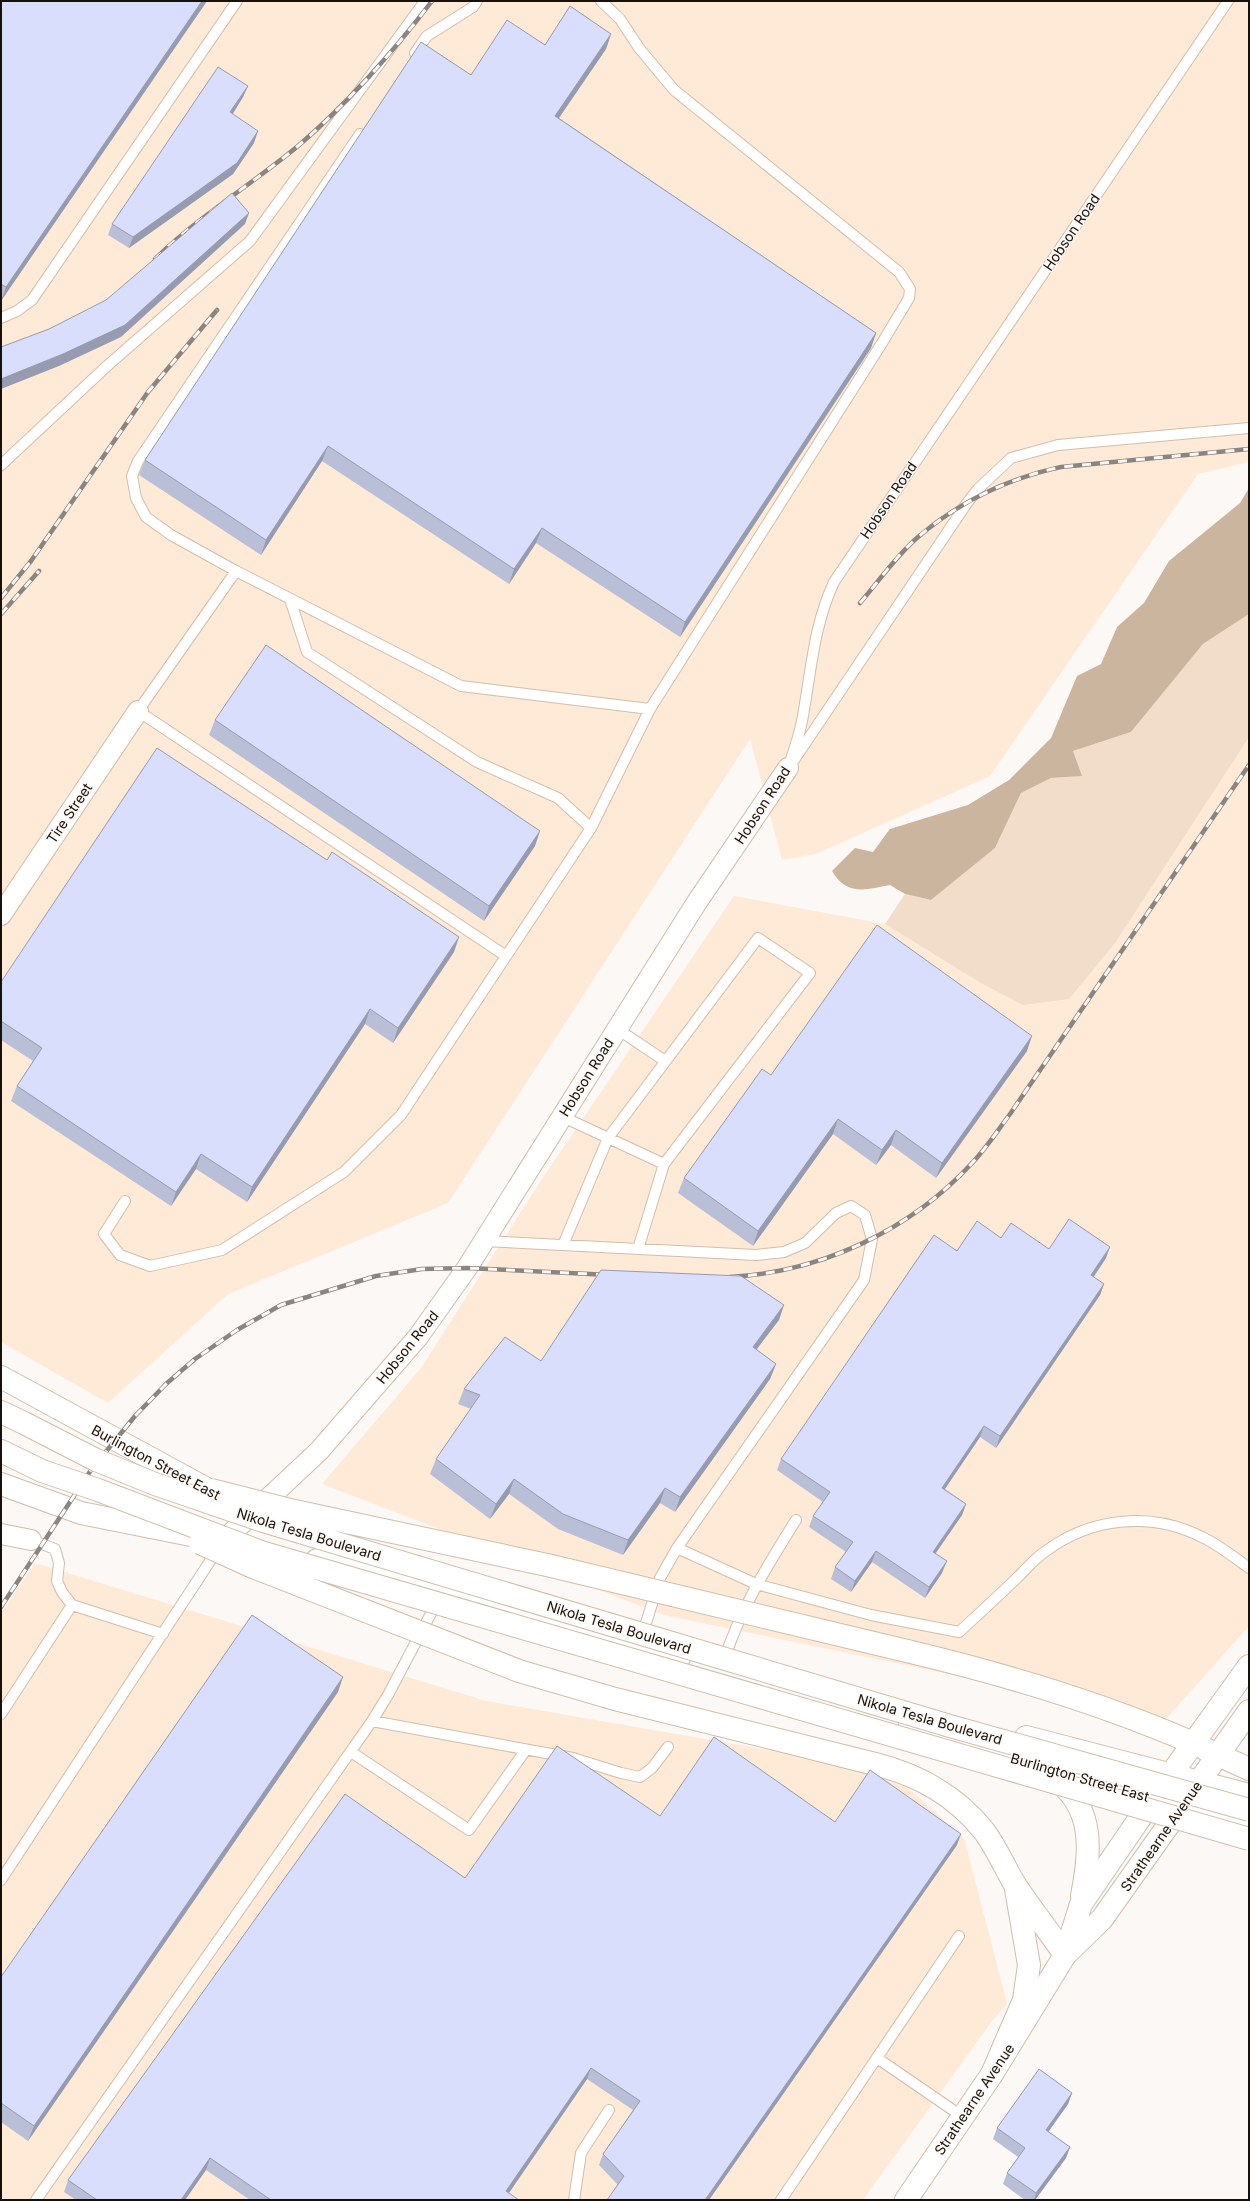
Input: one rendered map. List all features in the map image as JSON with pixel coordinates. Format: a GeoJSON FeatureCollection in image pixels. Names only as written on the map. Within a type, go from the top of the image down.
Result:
{"type":"FeatureCollection","features":[{"type":"Feature","properties":{"kind":"main road","name":"Burlington Street East"},"geometry":{"type":"LineString","coordinates":[[1,1377],[252,1514],[356,1567]]}},
{"type":"Feature","properties":{"kind":"main road","name":"Nikola Tesla Boulevard"},"geometry":{"type":"LineString","coordinates":[[1,1412],[96,1460],[155,1484],[263,1521],[950,1726],[1249,1810]]}},
{"type":"Feature","properties":{"kind":"main road"},"geometry":{"type":"LineString","coordinates":[[24,1423],[169,1479],[290,1510],[547,1565],[1000,1674],[1154,1727],[1249,1769]]}},
{"type":"Feature","properties":{"kind":"main road","name":"Nikola Tesla Boulevard"},"geometry":{"type":"LineString","coordinates":[[1,1451],[42,1471],[98,1490],[261,1552],[1249,1838]]}},
{"type":"Feature","properties":{"kind":"main road"},"geometry":{"type":"LineString","coordinates":[[42,1471],[253,1567],[519,1671],[615,1699],[900,1770],[920,1779],[953,1798],[984,1831],[1015,1884],[1065,1955]]}},
{"type":"Feature","properties":{"kind":"main road","name":"Burlington Street East"},"geometry":{"type":"LineString","coordinates":[[1,1484],[81,1513],[356,1567],[868,1706],[942,1736],[1249,1826]]}},
{"type":"Feature","properties":{"kind":"main road","name":"Strathearne Avenue"},"geometry":{"type":"LineString","coordinates":[[906,2200],[992,2074],[1065,1955],[1081,1904],[1170,1774],[1249,1666]]}},
{"type":"Feature","properties":{"kind":"main road","name":"Burlington Street East"},"geometry":{"type":"LineString","coordinates":[[868,1706],[947,1716],[1249,1795]]}},
{"type":"Feature","properties":{"kind":"main road","name":"Strathearne Avenue"},"geometry":{"type":"LineString","coordinates":[[1065,1955],[1102,1919],[1249,1711]]}},
{"type":"Feature","properties":{"kind":"main road"},"geometry":{"type":"LineString","coordinates":[[1018,1759],[1043,1771],[1065,1786],[1083,1815],[1088,1835],[1088,1862],[1081,1904]]}},
{"type":"Feature","properties":{"kind":"main road"},"geometry":{"type":"LineString","coordinates":[[992,2074],[1024,2000],[1029,1965],[1015,1884]]}},
{"type":"Feature","properties":{"kind":"street","name":"Tire Street"},"geometry":{"type":"LineString","coordinates":[[1,915],[138,711]]}},
{"type":"Feature","properties":{"kind":"street","name":"Hobson Road"},"geometry":{"type":"LineString","coordinates":[[223,1541],[319,1451],[418,1337],[467,1268],[696,902],[788,768]]}},
{"type":"Feature","properties":{"kind":"street"},"geometry":{"type":"LineString","coordinates":[[1,1534],[31,1540]]}},
{"type":"Feature","properties":{"kind":"lane"},"geometry":{"type":"LineString","coordinates":[[1,318],[17,311],[32,300],[237,1]]}},
{"type":"Feature","properties":{"kind":"lane"},"geometry":{"type":"LineString","coordinates":[[1,465],[107,366],[250,242],[425,1]]}},
{"type":"Feature","properties":{"kind":"lane"},"geometry":{"type":"LineString","coordinates":[[409,62],[427,36],[473,7],[477,1]]}},
{"type":"Feature","properties":{"kind":"lane"},"geometry":{"type":"LineString","coordinates":[[125,1201],[104,1234],[120,1255],[150,1266],[222,1250],[344,1172],[401,1115],[591,828],[650,709],[909,298],[910,289],[899,272],[674,90],[639,48],[620,19],[601,1]]}},
{"type":"Feature","properties":{"kind":"lane","name":"Hobson Road"},"geometry":{"type":"LineString","coordinates":[[788,768],[801,723],[819,620],[836,578],[1228,1]]}},
{"type":"Feature","properties":{"kind":"lane"},"geometry":{"type":"LineString","coordinates":[[364,128],[138,461],[132,476],[136,498],[146,517],[171,535],[236,571],[461,686],[650,709]]}},
{"type":"Feature","properties":{"kind":"lane"},"geometry":{"type":"LineString","coordinates":[[788,768],[963,508],[978,489],[1011,458],[1058,445],[1249,428]]}},
{"type":"Feature","properties":{"kind":"lane"},"geometry":{"type":"LineString","coordinates":[[236,571],[138,711],[506,956]]}},
{"type":"Feature","properties":{"kind":"lane"},"geometry":{"type":"LineString","coordinates":[[290,599],[306,652],[477,762],[558,798],[591,828]]}},
{"type":"Feature","properties":{"kind":"lane"},"geometry":{"type":"LineString","coordinates":[[564,1245],[608,1138],[758,938],[810,973],[664,1164],[638,1249]]}},
{"type":"Feature","properties":{"kind":"lane"},"geometry":{"type":"LineString","coordinates":[[616,1028],[665,1061]]}},
{"type":"Feature","properties":{"kind":"lane"},"geometry":{"type":"LineString","coordinates":[[562,1116],[664,1164]]}},
{"type":"Feature","properties":{"kind":"lane"},"geometry":{"type":"LineString","coordinates":[[484,1241],[756,1255],[784,1252],[805,1243],[836,1213],[851,1206],[865,1215],[872,1239],[864,1280],[678,1548],[660,1578],[640,1645]]}},
{"type":"Feature","properties":{"kind":"lane"},"geometry":{"type":"LineString","coordinates":[[721,1667],[734,1628],[756,1584],[796,1520]]}},
{"type":"Feature","properties":{"kind":"lane"},"geometry":{"type":"LineString","coordinates":[[678,1548],[756,1584],[871,1615],[960,1632],[1044,1552],[1071,1535],[1105,1523],[1140,1521],[1178,1528],[1215,1544],[1249,1568]]}},
{"type":"Feature","properties":{"kind":"lane"},"geometry":{"type":"LineString","coordinates":[[31,1540],[55,1548],[59,1563],[57,1581],[62,1592],[72,1605],[163,1634]]}},
{"type":"Feature","properties":{"kind":"lane"},"geometry":{"type":"LineString","coordinates":[[1,1880],[223,1541]]}},
{"type":"Feature","properties":{"kind":"lane"},"geometry":{"type":"LineString","coordinates":[[36,2200],[372,1721],[388,1695],[442,1591]]}},
{"type":"Feature","properties":{"kind":"lane"},"geometry":{"type":"LineString","coordinates":[[1,1714],[72,1605]]}},
{"type":"Feature","properties":{"kind":"lane"},"geometry":{"type":"LineString","coordinates":[[372,1721],[573,1758],[621,1773],[640,1777],[652,1768],[668,1747]]}},
{"type":"Feature","properties":{"kind":"lane"},"geometry":{"type":"LineString","coordinates":[[351,1752],[469,1830],[526,1750]]}},
{"type":"Feature","properties":{"kind":"lane"},"geometry":{"type":"LineString","coordinates":[[781,2200],[959,1936]]}},
{"type":"Feature","properties":{"kind":"lane"},"geometry":{"type":"LineString","coordinates":[[877,2058],[963,2116]]}},
{"type":"Feature","properties":{"kind":"lane"},"geometry":{"type":"LineString","coordinates":[[574,2200],[581,2153],[609,2110]]}},
{"type":"Feature","properties":{"kind":"shaded area"},"geometry":{"type":"Polygon","coordinates":[[[1,1],[1249,1],[1249,462],[1198,474],[990,776],[816,854],[782,860],[750,739],[448,1203],[228,1294],[108,1403],[1,1342],[1,1]]]}},
{"type":"Feature","properties":{"kind":"shaded area"},"geometry":{"type":"Polygon","coordinates":[[[1249,488],[1249,614],[1203,644],[1131,732],[1073,751],[1082,776],[1051,778],[1021,793],[995,848],[931,900],[905,894],[890,885],[865,889],[850,888],[838,879],[832,871],[855,848],[873,852],[890,829],[968,805],[1009,780],[1051,738],[1077,676],[1101,664],[1117,627],[1144,603],[1169,561],[1240,503],[1249,488]]]}},
{"type":"Feature","properties":{"kind":"shaded area"},"geometry":{"type":"Polygon","coordinates":[[[1249,614],[1249,737],[1115,943],[1069,999],[1023,1005],[979,982],[885,924],[905,894],[931,900],[995,848],[1021,793],[1051,778],[1081,776],[1073,751],[1131,732],[1203,644],[1249,614]]]}},
{"type":"Feature","properties":{"kind":"shaded area"},"geometry":{"type":"Polygon","coordinates":[[[1249,737],[1249,1626],[1166,1719],[664,1615],[322,1484],[421,1368],[542,1179],[734,896],[885,924],[979,982],[1249,737]]]}},
{"type":"Feature","properties":{"kind":"shaded area"},"geometry":{"type":"Polygon","coordinates":[[[35,1563],[486,1701],[832,1761],[908,1788],[964,1838],[1007,2004],[992,2021],[863,2200],[1,2200],[1,1614],[35,1563]]]}},
{"type":"Feature","properties":{"kind":"building"},"geometry":{"type":"Polygon","coordinates":[[[1,1],[202,1],[6,287],[1,284],[1,1]]]}},
{"type":"Feature","properties":{"kind":"building"},"geometry":{"type":"Polygon","coordinates":[[[570,6],[611,34],[555,116],[876,333],[685,622],[542,528],[514,569],[328,446],[266,540],[145,460],[421,42],[471,75],[507,20],[545,45],[570,6]]]}},
{"type":"Feature","properties":{"kind":"building"},"geometry":{"type":"Polygon","coordinates":[[[218,67],[248,86],[230,112],[258,131],[237,163],[133,237],[112,224],[218,67]]]}},
{"type":"Feature","properties":{"kind":"building"},"geometry":{"type":"Polygon","coordinates":[[[232,193],[249,213],[125,325],[63,354],[1,379],[1,347],[49,329],[106,300],[232,193]]]}},
{"type":"Feature","properties":{"kind":"building"},"geometry":{"type":"Polygon","coordinates":[[[266,645],[540,831],[489,906],[215,720],[266,645]]]}},
{"type":"Feature","properties":{"kind":"building"},"geometry":{"type":"Polygon","coordinates":[[[157,748],[327,860],[332,852],[459,937],[398,1028],[370,1009],[252,1187],[201,1154],[176,1192],[141,1169],[17,1086],[42,1048],[1,1021],[1,982],[157,748]]]}},
{"type":"Feature","properties":{"kind":"building"},"geometry":{"type":"Polygon","coordinates":[[[877,925],[1032,1036],[942,1163],[896,1130],[882,1150],[838,1119],[758,1231],[684,1178],[762,1069],[771,1075],[877,925]]]}},
{"type":"Feature","properties":{"kind":"building"},"geometry":{"type":"Polygon","coordinates":[[[1069,1219],[1110,1247],[1091,1275],[1104,1284],[1000,1436],[984,1426],[942,1488],[966,1504],[933,1552],[947,1561],[929,1587],[876,1551],[855,1581],[835,1567],[853,1542],[813,1516],[830,1492],[781,1459],[934,1235],[957,1251],[977,1221],[1001,1238],[1011,1223],[1049,1249],[1069,1219]]]}},
{"type":"Feature","properties":{"kind":"building"},"geometry":{"type":"Polygon","coordinates":[[[601,1270],[741,1276],[784,1305],[753,1347],[776,1364],[680,1497],[665,1488],[628,1540],[563,1514],[514,1479],[496,1504],[436,1459],[480,1395],[464,1389],[505,1337],[541,1361],[601,1270]]]}},
{"type":"Feature","properties":{"kind":"building"},"geometry":{"type":"Polygon","coordinates":[[[252,1615],[343,1677],[34,2126],[1,2103],[1,1977],[252,1615]]]}},
{"type":"Feature","properties":{"kind":"building"},"geometry":{"type":"Polygon","coordinates":[[[714,1737],[835,1822],[870,1770],[961,1834],[705,2200],[607,2200],[624,2176],[603,2154],[640,2101],[591,2068],[506,2191],[519,2200],[271,2200],[210,2158],[181,2200],[97,2200],[68,2180],[345,1794],[465,1878],[557,1746],[660,1816],[714,1737]]]}},
{"type":"Feature","properties":{"kind":"building"},"geometry":{"type":"Polygon","coordinates":[[[1039,2069],[1072,2093],[1046,2130],[1070,2147],[1036,2193],[1007,2173],[1025,2148],[997,2128],[1039,2069]]]}},
{"type":"Feature","properties":{"kind":"railway"},"geometry":{"type":"LineString","coordinates":[[155,259],[189,229],[298,146],[316,130],[369,77],[432,1]]}},
{"type":"Feature","properties":{"kind":"railway"},"geometry":{"type":"LineString","coordinates":[[1,598],[31,561],[148,392],[217,310]]}},
{"type":"Feature","properties":{"kind":"railway"},"geometry":{"type":"LineString","coordinates":[[860,603],[895,560],[918,537],[934,524],[968,502],[1004,485],[1022,478],[1061,467],[1249,449]]}},
{"type":"Feature","properties":{"kind":"railway"},"geometry":{"type":"LineString","coordinates":[[1,614],[39,571]]}},
{"type":"Feature","properties":{"kind":"railway"},"geometry":{"type":"LineString","coordinates":[[730,1277],[764,1273],[798,1266],[831,1256],[863,1243],[893,1227],[922,1208],[949,1186],[973,1162],[1010,1114],[1249,765]]}},
{"type":"Feature","properties":{"kind":"railway"},"geometry":{"type":"LineString","coordinates":[[1,1607],[91,1470],[135,1416],[166,1384],[195,1359],[237,1330],[281,1305],[376,1276],[422,1269],[467,1268],[610,1275]]}}]}
